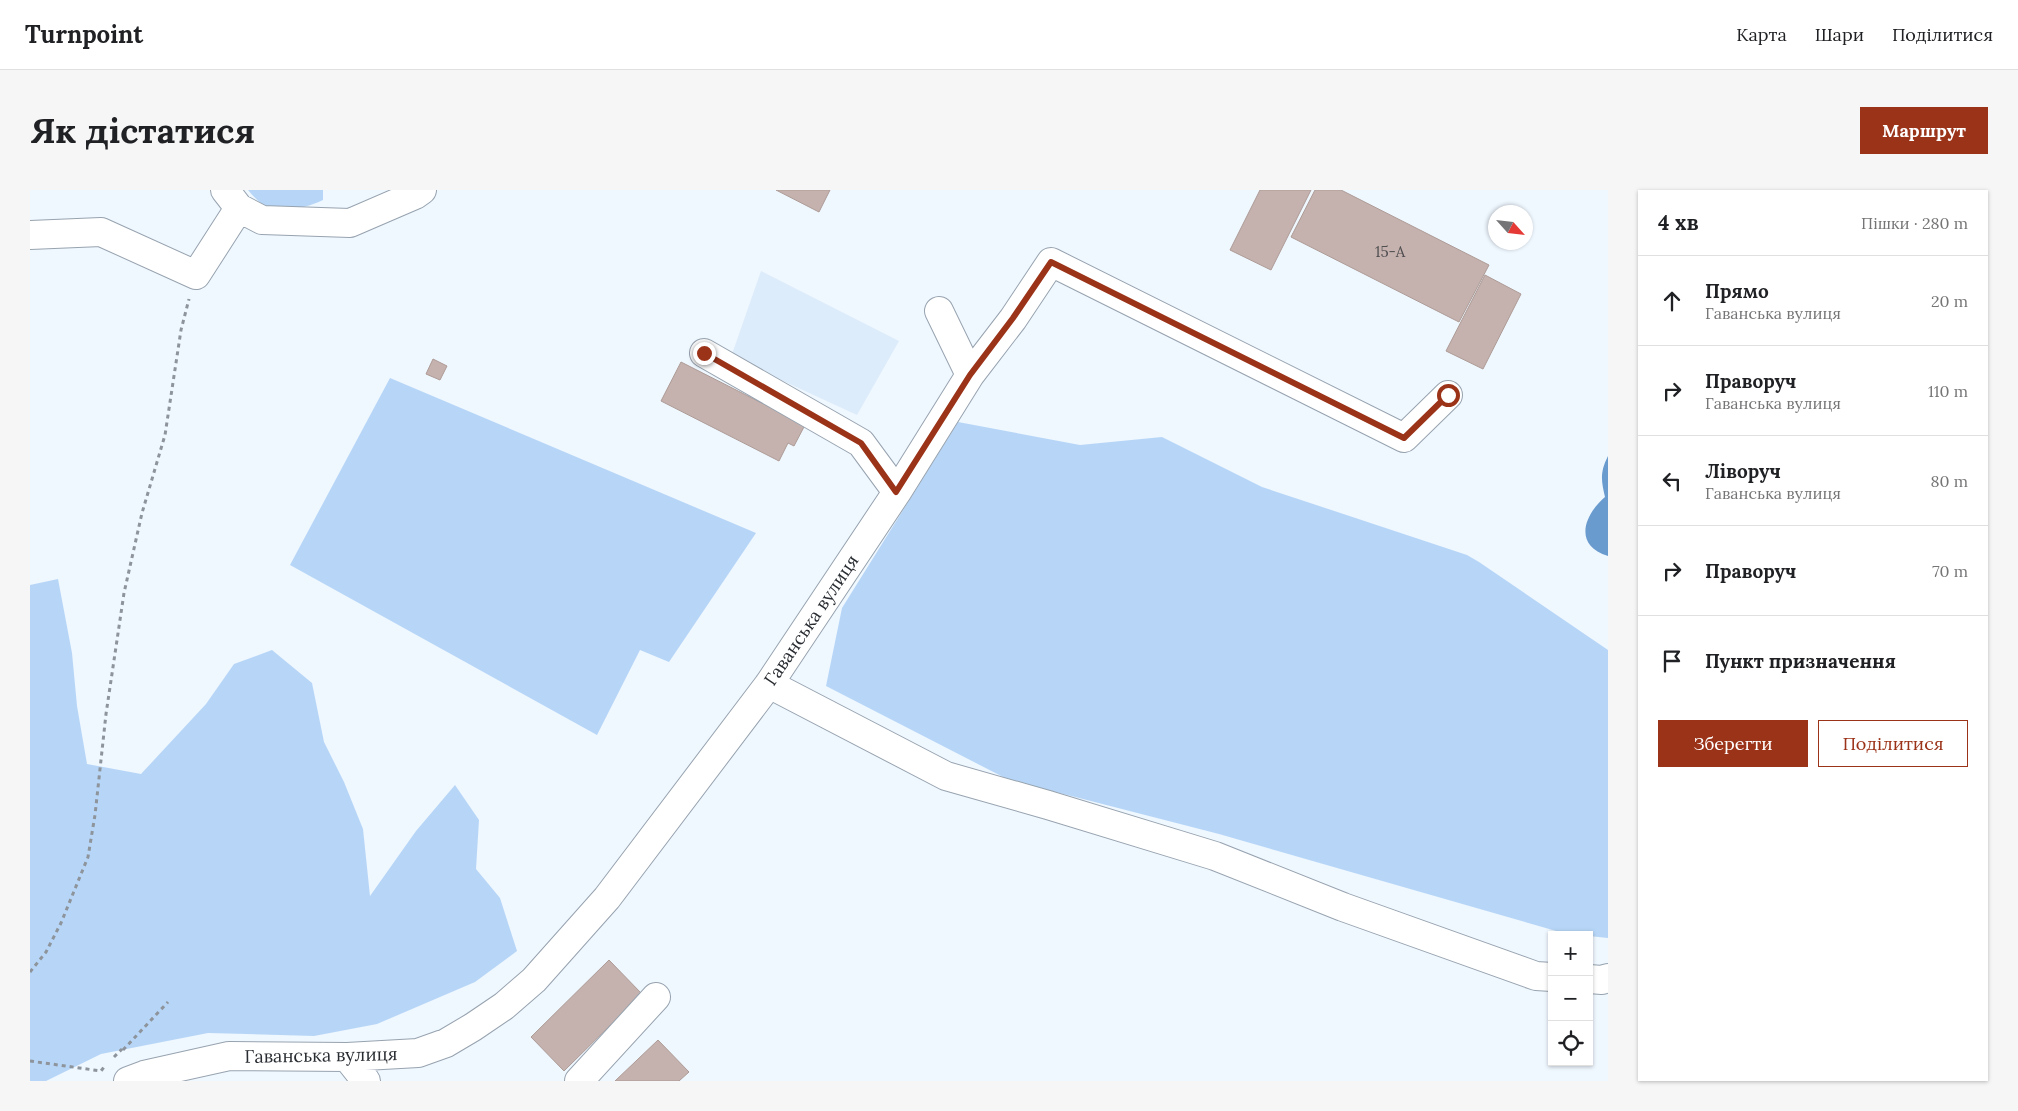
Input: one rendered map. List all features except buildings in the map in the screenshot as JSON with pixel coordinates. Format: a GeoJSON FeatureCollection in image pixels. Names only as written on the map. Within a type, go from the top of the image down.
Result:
{"type":"FeatureCollection","features":[{"type":"Feature","properties":{"kind":"lane"},"geometry":{"type":"LineString","coordinates":[[30,236],[101,232],[196,275],[229,195],[262,220],[350,223],[422,190]]}},
{"type":"Feature","properties":{"kind":"lane","name":"Гаванська вулиця"},"geometry":{"type":"LineString","coordinates":[[124,1074],[144,1075],[229,1056],[347,1057],[418,1053],[446,1043],[504,1006],[534,980],[607,898],[769,684],[896,492],[970,375],[1013,318],[1051,262],[1404,438],[1448,395]]}},
{"type":"Feature","properties":{"kind":"lane"},"geometry":{"type":"LineString","coordinates":[[939,311],[970,375]]}},
{"type":"Feature","properties":{"kind":"lane"},"geometry":{"type":"LineString","coordinates":[[704,353],[861,443],[896,492]]}},
{"type":"Feature","properties":{"kind":"lane"},"geometry":{"type":"LineString","coordinates":[[769,684],[946,776],[1215,856],[1342,907],[1536,976],[1548,977]]}},
{"type":"Feature","properties":{"kind":"lane"},"geometry":{"type":"LineString","coordinates":[[1593,979],[1608,978]]}},
{"type":"Feature","properties":{"kind":"lane"},"geometry":{"type":"LineString","coordinates":[[580,1081],[656,997]]}},
{"type":"Feature","properties":{"kind":"lane"},"geometry":{"type":"LineString","coordinates":[[347,1057],[366,1081]]}},
{"type":"Feature","properties":{"kind":"path"},"geometry":{"type":"LineString","coordinates":[[30,972],[46,952],[61,923],[88,857],[124,593],[142,513],[165,435],[181,330],[196,275]]}},
{"type":"Feature","properties":{"kind":"path"},"geometry":{"type":"LineString","coordinates":[[124,1074],[122,1049],[168,1002]]}},
{"type":"Feature","properties":{"kind":"path"},"geometry":{"type":"LineString","coordinates":[[122,1049],[124,1074]]}},
{"type":"Feature","properties":{"kind":"path"},"geometry":{"type":"LineString","coordinates":[[30,1062],[101,1071],[106,1066]]}},
{"type":"Feature","properties":{"kind":"shaded area"},"geometry":{"type":"Polygon","coordinates":[[[248,190],[323,190],[323,200],[311,205],[282,210],[263,205],[248,190]]]}},
{"type":"Feature","properties":{"kind":"shaded area"},"geometry":{"type":"Polygon","coordinates":[[[761,271],[899,341],[857,415],[731,357],[761,271]]]}},
{"type":"Feature","properties":{"kind":"shaded area"},"geometry":{"type":"Polygon","coordinates":[[[390,378],[756,533],[669,662],[640,650],[597,735],[290,565],[390,378]]]}},
{"type":"Feature","properties":{"kind":"shaded area"},"geometry":{"type":"Polygon","coordinates":[[[958,422],[1080,445],[1162,437],[1262,487],[1467,555],[1608,650],[1608,938],[1593,936],[1593,931],[1556,931],[1219,834],[1009,780],[826,686],[842,608],[958,422]]]}},
{"type":"Feature","properties":{"kind":"shaded area"},"geometry":{"type":"Polygon","coordinates":[[[1608,456],[1608,556],[1590,545],[1586,537],[1586,529],[1587,521],[1592,512],[1605,497],[1602,476],[1608,456]]]}},
{"type":"Feature","properties":{"kind":"shaded area"},"geometry":{"type":"Polygon","coordinates":[[[58,579],[72,653],[77,706],[87,764],[141,774],[206,704],[234,664],[272,650],[312,683],[324,742],[344,782],[363,829],[370,896],[416,831],[455,785],[479,820],[476,869],[500,898],[517,951],[475,982],[377,1024],[314,1036],[208,1033],[101,1054],[46,1081],[30,1081],[30,585],[58,579]]]}},
{"type":"Feature","properties":{"kind":"route"},"geometry":{"type":"LineString","coordinates":[[704,353],[861,443],[896,492],[970,375],[1013,318],[1051,262],[1404,438],[1448,395]]}}]}
